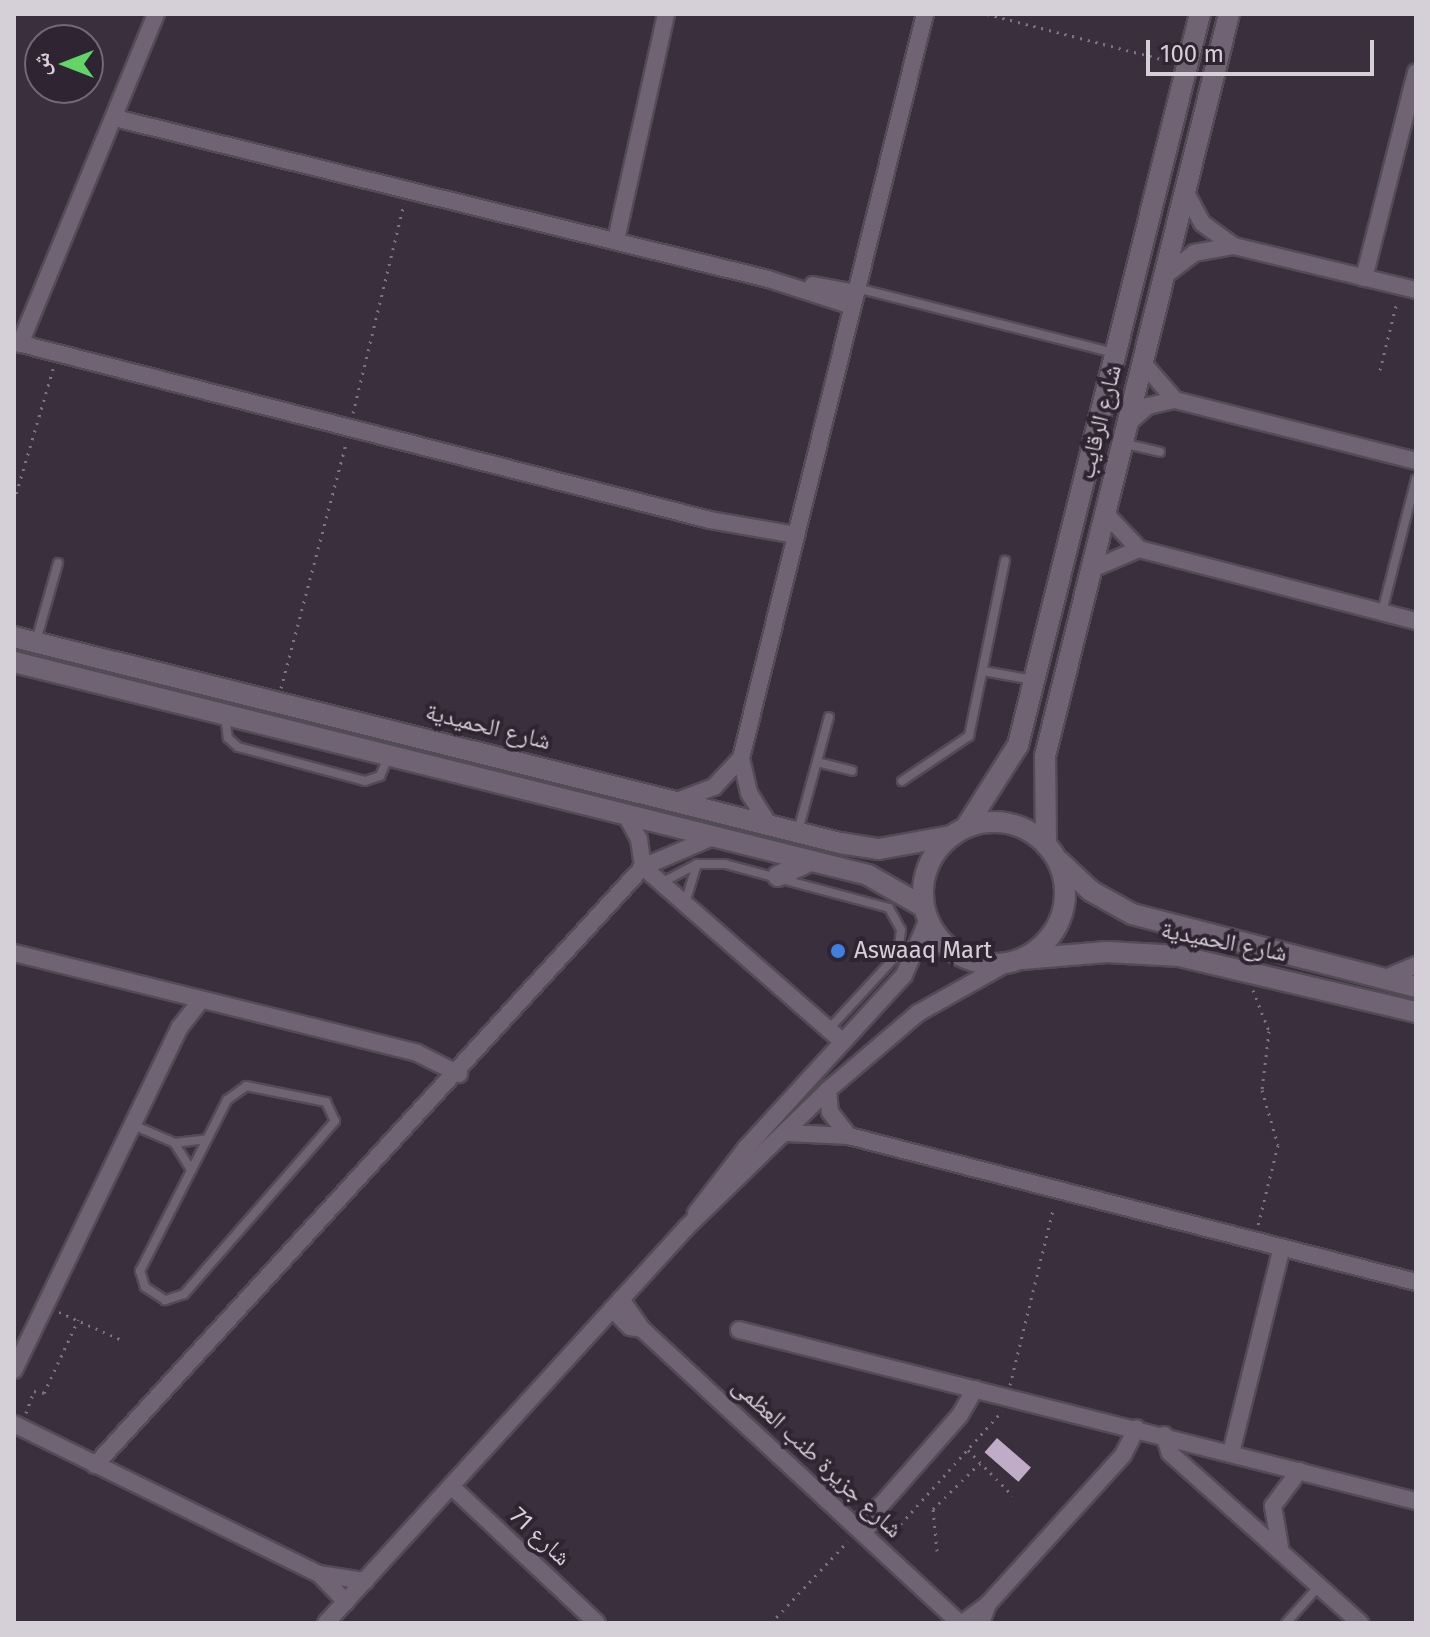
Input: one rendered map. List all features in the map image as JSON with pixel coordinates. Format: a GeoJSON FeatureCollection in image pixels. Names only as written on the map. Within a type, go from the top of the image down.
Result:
{"type":"FeatureCollection","features":[{"type":"Feature","properties":{"kind":"street"},"geometry":{"type":"LineString","coordinates":[[156,14],[54,274],[21,344],[794,541]]}},
{"type":"Feature","properties":{"kind":"street"},"geometry":{"type":"LineString","coordinates":[[610,239],[666,14]]}},
{"type":"Feature","properties":{"kind":"street"},"geometry":{"type":"LineString","coordinates":[[768,824],[749,793],[741,758],[925,14]]}},
{"type":"Feature","properties":{"kind":"street","name":"شارع الرقايب"},"geometry":{"type":"LineString","coordinates":[[959,832],[1013,757],[1200,14]]}},
{"type":"Feature","properties":{"kind":"street","name":"شارع الرقايب"},"geometry":{"type":"LineString","coordinates":[[1050,850],[1045,756],[1229,14]]}},
{"type":"Feature","properties":{"kind":"street"},"geometry":{"type":"LineString","coordinates":[[1364,278],[1414,93],[1416,72]]}},
{"type":"Feature","properties":{"kind":"street"},"geometry":{"type":"LineString","coordinates":[[117,112],[768,279],[855,296]]}},
{"type":"Feature","properties":{"kind":"street"},"geometry":{"type":"LineString","coordinates":[[1184,189],[1202,223],[1234,246],[1408,288]]}},
{"type":"Feature","properties":{"kind":"street"},"geometry":{"type":"LineString","coordinates":[[1161,279],[1194,253],[1234,246]]}},
{"type":"Feature","properties":{"kind":"street"},"geometry":{"type":"LineString","coordinates":[[1142,362],[1175,400]]}},
{"type":"Feature","properties":{"kind":"street"},"geometry":{"type":"LineString","coordinates":[[1124,434],[1148,406],[1175,400],[1416,461]]}},
{"type":"Feature","properties":{"kind":"street"},"geometry":{"type":"LineString","coordinates":[[1104,512],[1139,549],[1416,621]]}},
{"type":"Feature","properties":{"kind":"street"},"geometry":{"type":"LineString","coordinates":[[1090,570],[1139,549]]}},
{"type":"Feature","properties":{"kind":"street","name":"شارع الحميدية"},"geometry":{"type":"LineString","coordinates":[[14,637],[798,832],[879,849],[959,832]]}},
{"type":"Feature","properties":{"kind":"street"},"geometry":{"type":"LineString","coordinates":[[14,662],[879,878],[926,913],[960,955],[1013,961]]}},
{"type":"Feature","properties":{"kind":"street"},"geometry":{"type":"LineString","coordinates":[[677,801],[714,787],[741,758]]}},
{"type":"Feature","properties":{"kind":"street"},"geometry":{"type":"LineString","coordinates":[[626,815],[639,839],[643,867],[842,1041]]}},
{"type":"Feature","properties":{"kind":"street"},"geometry":{"type":"LineString","coordinates":[[326,1623],[686,1228],[828,1090],[918,1013],[1013,961],[1048,938],[1061,916],[1063,879],[1050,850],[1003,822],[959,832],[926,873],[926,913],[904,975],[738,1157],[686,1228]]}},
{"type":"Feature","properties":{"kind":"street"},"geometry":{"type":"LineString","coordinates":[[101,1469],[122,1442],[459,1074],[643,867],[713,837]]}},
{"type":"Feature","properties":{"kind":"street","name":"شارع الحميدية"},"geometry":{"type":"LineString","coordinates":[[1050,850],[1091,891],[1132,914],[1416,987]]}},
{"type":"Feature","properties":{"kind":"street"},"geometry":{"type":"LineString","coordinates":[[778,876],[810,861]]}},
{"type":"Feature","properties":{"kind":"street","name":"شارع الحميدية"},"geometry":{"type":"LineString","coordinates":[[1013,961],[1142,952],[1255,972],[1416,1012]]}},
{"type":"Feature","properties":{"kind":"street"},"geometry":{"type":"LineString","coordinates":[[14,953],[193,1000],[417,1053],[459,1074]]}},
{"type":"Feature","properties":{"kind":"street"},"geometry":{"type":"LineString","coordinates":[[1383,979],[1416,965]]}},
{"type":"Feature","properties":{"kind":"street"},"geometry":{"type":"LineString","coordinates":[[14,1370],[193,1000]]}},
{"type":"Feature","properties":{"kind":"street"},"geometry":{"type":"LineString","coordinates":[[828,1090],[830,1112],[849,1136]]}},
{"type":"Feature","properties":{"kind":"street"},"geometry":{"type":"LineString","coordinates":[[787,1133],[849,1136],[1416,1282]]}},
{"type":"Feature","properties":{"kind":"street"},"geometry":{"type":"LineString","coordinates":[[1231,1453],[1282,1247]]}},
{"type":"Feature","properties":{"kind":"street","name":"شارع جزيرة طنب العظمى"},"geometry":{"type":"LineString","coordinates":[[617,1304],[962,1623]]}},
{"type":"Feature","properties":{"kind":"street"},"geometry":{"type":"LineString","coordinates":[[739,1330],[1137,1428],[1416,1501]]}},
{"type":"Feature","properties":{"kind":"street"},"geometry":{"type":"LineString","coordinates":[[859,1529],[960,1415],[975,1389]]}},
{"type":"Feature","properties":{"kind":"street"},"geometry":{"type":"LineString","coordinates":[[17,1426],[319,1574],[365,1581]]}},
{"type":"Feature","properties":{"kind":"street"},"geometry":{"type":"LineString","coordinates":[[962,1623],[988,1604],[1123,1455],[1137,1428]]}},
{"type":"Feature","properties":{"kind":"street"},"geometry":{"type":"LineString","coordinates":[[1164,1435],[1170,1453],[1360,1623]]}},
{"type":"Feature","properties":{"kind":"street"},"geometry":{"type":"LineString","coordinates":[[1285,1556],[1272,1526],[1273,1506],[1299,1471]]}},
{"type":"Feature","properties":{"kind":"street","name":"شارع 71"},"geometry":{"type":"LineString","coordinates":[[451,1486],[597,1623]]}},
{"type":"Feature","properties":{"kind":"street"},"geometry":{"type":"LineString","coordinates":[[319,1574],[346,1602]]}},
{"type":"Feature","properties":{"kind":"street"},"geometry":{"type":"LineString","coordinates":[[981,1623],[988,1604]]}},
{"type":"Feature","properties":{"kind":"lane"},"geometry":{"type":"LineString","coordinates":[[855,296],[1115,353]]}},
{"type":"Feature","properties":{"kind":"lane"},"geometry":{"type":"LineString","coordinates":[[1124,434],[1160,452]]}},
{"type":"Feature","properties":{"kind":"lane"},"geometry":{"type":"LineString","coordinates":[[1382,612],[1416,479]]}},
{"type":"Feature","properties":{"kind":"lane"},"geometry":{"type":"LineString","coordinates":[[902,781],[964,743],[983,671],[1005,561]]}},
{"type":"Feature","properties":{"kind":"lane"},"geometry":{"type":"LineString","coordinates":[[36,642],[58,563]]}},
{"type":"Feature","properties":{"kind":"lane"},"geometry":{"type":"LineString","coordinates":[[983,671],[1034,680]]}},
{"type":"Feature","properties":{"kind":"lane"},"geometry":{"type":"LineString","coordinates":[[225,715],[228,738],[238,747],[365,781],[380,776],[389,756]]}},
{"type":"Feature","properties":{"kind":"lane"},"geometry":{"type":"LineString","coordinates":[[798,832],[829,717]]}},
{"type":"Feature","properties":{"kind":"lane"},"geometry":{"type":"LineString","coordinates":[[817,762],[852,771]]}},
{"type":"Feature","properties":{"kind":"lane"},"geometry":{"type":"LineString","coordinates":[[685,904],[697,864]]}},
{"type":"Feature","properties":{"kind":"lane"},"geometry":{"type":"LineString","coordinates":[[661,883],[697,864],[778,876],[874,900],[898,922],[902,938],[893,961],[829,1030]]}},
{"type":"Feature","properties":{"kind":"lane"},"geometry":{"type":"LineString","coordinates":[[246,1086],[326,1102],[335,1116],[332,1127],[184,1294],[165,1300],[145,1287],[140,1271],[191,1170],[227,1100],[246,1086]]}},
{"type":"Feature","properties":{"kind":"lane"},"geometry":{"type":"LineString","coordinates":[[133,1125],[175,1143],[207,1139]]}},
{"type":"Feature","properties":{"kind":"lane"},"geometry":{"type":"LineString","coordinates":[[175,1143],[191,1170]]}},
{"type":"Feature","properties":{"kind":"lane"},"geometry":{"type":"LineString","coordinates":[[1286,1623],[1319,1586]]}},
{"type":"Feature","properties":{"kind":"path"},"geometry":{"type":"LineString","coordinates":[[987,14],[1187,66]]}},
{"type":"Feature","properties":{"kind":"path"},"geometry":{"type":"LineString","coordinates":[[277,702],[350,428],[408,187]]}},
{"type":"Feature","properties":{"kind":"path"},"geometry":{"type":"LineString","coordinates":[[1380,370],[1408,288]]}},
{"type":"Feature","properties":{"kind":"path"},"geometry":{"type":"LineString","coordinates":[[14,501],[57,354]]}},
{"type":"Feature","properties":{"kind":"path"},"geometry":{"type":"LineString","coordinates":[[1254,1240],[1278,1145],[1263,1099],[1269,1031],[1253,991],[1255,972]]}},
{"type":"Feature","properties":{"kind":"path"},"geometry":{"type":"LineString","coordinates":[[879,1548],[1010,1397],[1058,1190]]}},
{"type":"Feature","properties":{"kind":"path"},"geometry":{"type":"LineString","coordinates":[[45,1305],[124,1341]]}},
{"type":"Feature","properties":{"kind":"path"},"geometry":{"type":"LineString","coordinates":[[17,1426],[34,1391],[44,1393],[78,1320]]}},
{"type":"Feature","properties":{"kind":"path"},"geometry":{"type":"LineString","coordinates":[[967,1450],[1013,1496]]}},
{"type":"Feature","properties":{"kind":"path"},"geometry":{"type":"LineString","coordinates":[[937,1551],[933,1509],[980,1463]]}},
{"type":"Feature","properties":{"kind":"path"},"geometry":{"type":"LineString","coordinates":[[771,1623],[859,1529]]}},
{"type":"Feature","properties":{"kind":"building"},"geometry":{"type":"Polygon","coordinates":[[[997,1438],[1031,1468],[1018,1482],[985,1452],[997,1438]]]}},
{"type":"Feature","properties":{"kind":"place","name":"Aswaaq Mart"},"geometry":{"type":"Point","coordinates":[838,951]}}]}
